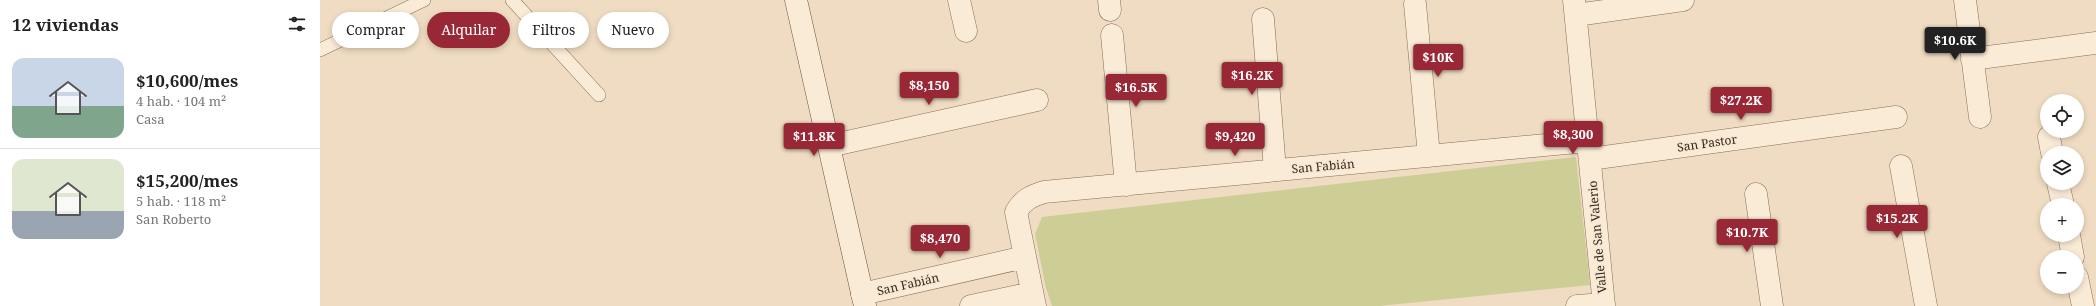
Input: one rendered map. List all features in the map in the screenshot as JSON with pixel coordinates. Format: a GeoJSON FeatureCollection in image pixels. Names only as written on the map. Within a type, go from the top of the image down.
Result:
{"type":"FeatureCollection","features":[{"type":"Feature","properties":{"kind":"street"},"geometry":{"type":"LineString","coordinates":[[796,0],[864,300]]}},
{"type":"Feature","properties":{"kind":"street"},"geometry":{"type":"LineString","coordinates":[[959,0],[966,31]]}},
{"type":"Feature","properties":{"kind":"street"},"geometry":{"type":"LineString","coordinates":[[1575,7],[1682,0]]}},
{"type":"Feature","properties":{"kind":"street"},"geometry":{"type":"LineString","coordinates":[[1965,0],[1980,117]]}},
{"type":"Feature","properties":{"kind":"street"},"geometry":{"type":"LineString","coordinates":[[1414,4],[1429,156]]}},
{"type":"Feature","properties":{"kind":"street","name":"Valle de San Valerio"},"geometry":{"type":"LineString","coordinates":[[1575,7],[1604,305]]}},
{"type":"Feature","properties":{"kind":"street"},"geometry":{"type":"LineString","coordinates":[[1263,19],[1275,170]]}},
{"type":"Feature","properties":{"kind":"street"},"geometry":{"type":"LineString","coordinates":[[1112,34],[1126,185]]}},
{"type":"Feature","properties":{"kind":"street"},"geometry":{"type":"LineString","coordinates":[[1972,59],[2096,43]]}},
{"type":"Feature","properties":{"kind":"street"},"geometry":{"type":"LineString","coordinates":[[829,146],[1037,100]]}},
{"type":"Feature","properties":{"kind":"street","name":"San Pastor"},"geometry":{"type":"LineString","coordinates":[[1589,150],[1896,117]]}},
{"type":"Feature","properties":{"kind":"street","name":"San Fabián"},"geometry":{"type":"LineString","coordinates":[[971,306],[1033,299],[1016,212],[1020,205],[1030,197],[1044,192],[1429,156],[1589,150]]}},
{"type":"Feature","properties":{"kind":"street"},"geometry":{"type":"LineString","coordinates":[[1901,166],[1926,306]]}},
{"type":"Feature","properties":{"kind":"street"},"geometry":{"type":"LineString","coordinates":[[1756,194],[1772,306]]}},
{"type":"Feature","properties":{"kind":"street","name":"San Fabián"},"geometry":{"type":"LineString","coordinates":[[864,300],[1025,257]]}},
{"type":"Feature","properties":{"kind":"street"},"geometry":{"type":"LineString","coordinates":[[2081,294],[2083,306]]}},
{"type":"Feature","properties":{"kind":"street"},"geometry":{"type":"LineString","coordinates":[[1576,306],[1604,305]]}},
{"type":"Feature","properties":{"kind":"lane"},"geometry":{"type":"LineString","coordinates":[[320,50],[424,0]]}},
{"type":"Feature","properties":{"kind":"lane"},"geometry":{"type":"LineString","coordinates":[[512,0],[598,95]]}},
{"type":"Feature","properties":{"kind":"green space"},"geometry":{"type":"Polygon","coordinates":[[[1576,157],[1590,285],[1379,306],[1052,306],[1046,288],[1035,234],[1042,217],[1576,157]]]}}]}
